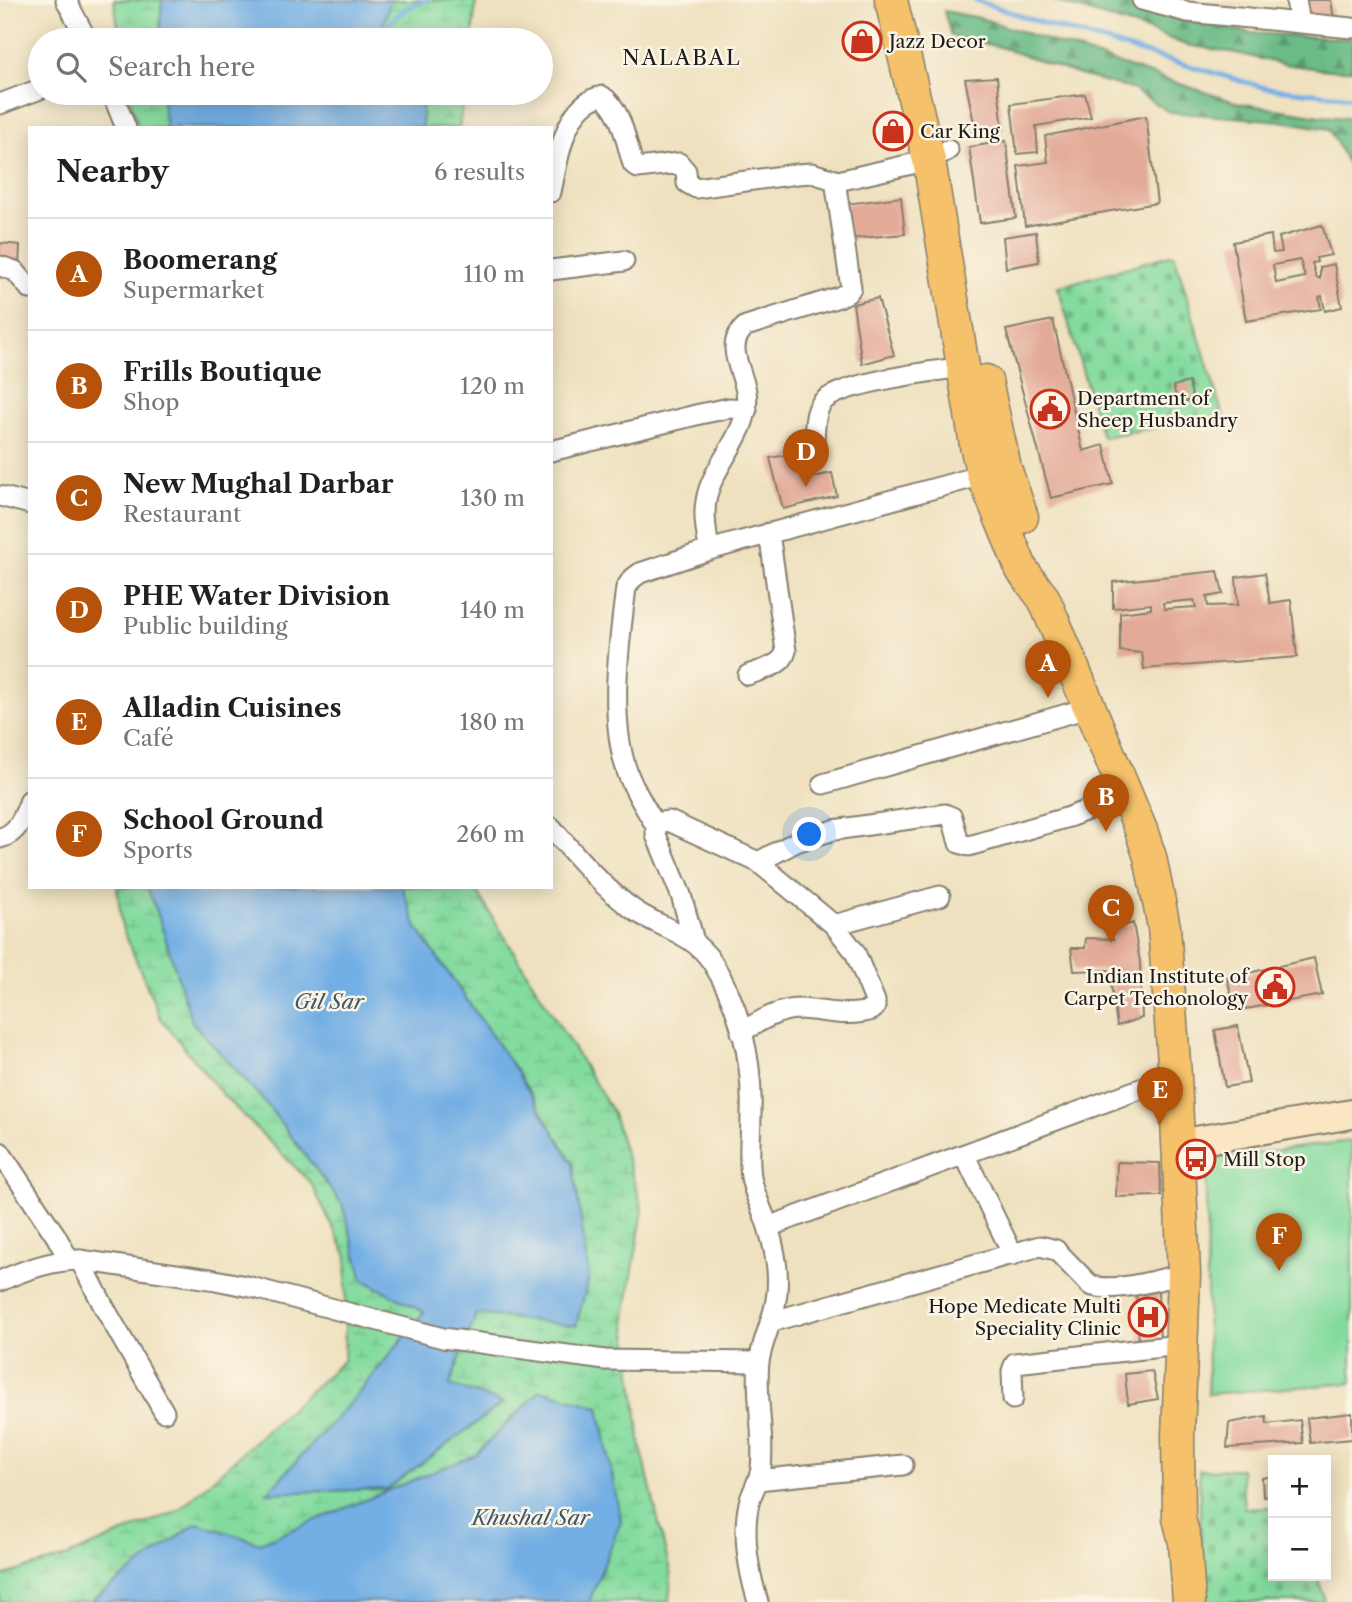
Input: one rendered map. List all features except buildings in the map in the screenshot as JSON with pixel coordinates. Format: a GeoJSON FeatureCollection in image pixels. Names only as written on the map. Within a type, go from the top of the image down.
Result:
{"type":"FeatureCollection","features":[{"type":"Feature","properties":{"kind":"highway"},"geometry":{"type":"LineString","coordinates":[[891,0],[939,155]]}},
{"type":"Feature","properties":{"kind":"highway"},"geometry":{"type":"LineString","coordinates":[[910,0],[961,292],[1005,468],[1040,565],[1044,599]]}},
{"type":"Feature","properties":{"kind":"highway"},"geometry":{"type":"LineString","coordinates":[[961,292],[964,366],[983,475],[1022,570],[1044,599],[1141,830],[1150,857],[1164,927],[1175,1076],[1184,1274],[1180,1345],[1179,1518],[1185,1542],[1189,1602]]}},
{"type":"Feature","properties":{"kind":"highway"},"geometry":{"type":"LineString","coordinates":[[1170,1602],[1165,1542],[1179,1518]]}},
{"type":"Feature","properties":{"kind":"main road"},"geometry":{"type":"LineString","coordinates":[[1178,1144],[1352,1114]]}},
{"type":"Feature","properties":{"kind":"street"},"geometry":{"type":"LineString","coordinates":[[66,0],[81,28]]}},
{"type":"Feature","properties":{"kind":"street"},"geometry":{"type":"LineString","coordinates":[[1142,0],[1188,12],[1248,10],[1300,23],[1352,28]]}},
{"type":"Feature","properties":{"kind":"street"},"geometry":{"type":"LineString","coordinates":[[1296,0],[1300,23]]}},
{"type":"Feature","properties":{"kind":"street"},"geometry":{"type":"LineString","coordinates":[[0,104],[28,94]]}},
{"type":"Feature","properties":{"kind":"street"},"geometry":{"type":"LineString","coordinates":[[553,184],[571,123],[593,98],[602,96],[610,101],[617,114],[633,164],[638,168],[680,163],[687,183],[696,188],[812,173],[838,181],[939,155]]}},
{"type":"Feature","properties":{"kind":"street"},"geometry":{"type":"LineString","coordinates":[[117,105],[125,126]]}},
{"type":"Feature","properties":{"kind":"street"},"geometry":{"type":"LineString","coordinates":[[709,550],[705,502],[712,479],[734,441],[747,409],[746,391],[734,340],[746,326],[839,297],[851,288],[836,187],[838,181]]}},
{"type":"Feature","properties":{"kind":"street"},"geometry":{"type":"LineString","coordinates":[[553,270],[624,261]]}},
{"type":"Feature","properties":{"kind":"street"},"geometry":{"type":"LineString","coordinates":[[0,266],[15,271],[28,287]]}},
{"type":"Feature","properties":{"kind":"street"},"geometry":{"type":"LineString","coordinates":[[814,442],[816,415],[821,403],[836,393],[887,380],[964,366]]}},
{"type":"Feature","properties":{"kind":"street"},"geometry":{"type":"LineString","coordinates":[[553,451],[700,414],[729,408],[747,409]]}},
{"type":"Feature","properties":{"kind":"street"},"geometry":{"type":"LineString","coordinates":[[694,941],[684,905],[660,845],[656,826],[628,774],[621,746],[618,650],[626,588],[640,573],[709,550],[983,475]]}},
{"type":"Feature","properties":{"kind":"street"},"geometry":{"type":"LineString","coordinates":[[0,496],[28,503]]}},
{"type":"Feature","properties":{"kind":"street"},"geometry":{"type":"LineString","coordinates":[[748,674],[780,663],[785,658],[769,533]]}},
{"type":"Feature","properties":{"kind":"street"},"geometry":{"type":"LineString","coordinates":[[823,784],[1091,707]]}},
{"type":"Feature","properties":{"kind":"street"},"geometry":{"type":"LineString","coordinates":[[758,862],[796,842],[834,830],[945,814],[952,817],[959,843],[969,846],[1069,817],[1126,795]]}},
{"type":"Feature","properties":{"kind":"street"},"geometry":{"type":"LineString","coordinates":[[0,838],[16,830],[28,804]]}},
{"type":"Feature","properties":{"kind":"street"},"geometry":{"type":"LineString","coordinates":[[656,826],[669,821],[758,862],[834,925],[855,952],[870,987],[875,1007],[864,1013],[835,1015],[799,1009],[788,1010],[776,1013],[741,1032]]}},
{"type":"Feature","properties":{"kind":"street"},"geometry":{"type":"LineString","coordinates":[[553,829],[633,909],[694,941],[711,960],[723,982],[741,1032],[751,1077],[748,1148],[751,1178],[768,1227],[777,1285],[776,1300],[759,1363],[762,1457],[758,1480],[750,1500],[748,1524],[752,1579],[758,1602]]}},
{"type":"Feature","properties":{"kind":"street"},"geometry":{"type":"LineString","coordinates":[[834,925],[940,896]]}},
{"type":"Feature","properties":{"kind":"street"},"geometry":{"type":"LineString","coordinates":[[768,1227],[1175,1076]]}},
{"type":"Feature","properties":{"kind":"street"},"geometry":{"type":"LineString","coordinates":[[0,1152],[104,1307],[164,1412]]}},
{"type":"Feature","properties":{"kind":"street"},"geometry":{"type":"LineString","coordinates":[[965,1156],[1013,1255]]}},
{"type":"Feature","properties":{"kind":"street"},"geometry":{"type":"LineString","coordinates":[[770,1322],[1040,1246],[1056,1251],[1090,1285],[1097,1288],[1184,1274]]}},
{"type":"Feature","properties":{"kind":"street"},"geometry":{"type":"LineString","coordinates":[[0,1280],[23,1271],[74,1260],[251,1287],[443,1338],[604,1360],[759,1363]]}},
{"type":"Feature","properties":{"kind":"street"},"geometry":{"type":"LineString","coordinates":[[1013,1399],[1012,1371],[1016,1363],[1180,1345]]}},
{"type":"Feature","properties":{"kind":"street"},"geometry":{"type":"LineString","coordinates":[[758,1480],[902,1465]]}},
{"type":"Feature","properties":{"kind":"green space"},"geometry":{"type":"Polygon","coordinates":[[[114,0],[476,0],[473,28],[118,28],[114,0]]]}},
{"type":"Feature","properties":{"kind":"green space"},"geometry":{"type":"Polygon","coordinates":[[[1051,0],[1113,0],[1173,18],[1251,33],[1352,39],[1352,70],[1282,64],[1186,45],[1051,0]]]}},
{"type":"Feature","properties":{"kind":"green space"},"geometry":{"type":"Polygon","coordinates":[[[944,11],[980,18],[1238,103],[1320,116],[1352,118],[1352,172],[1329,129],[1281,121],[1169,112],[1132,89],[1076,74],[1000,47],[951,36],[944,11]]]}},
{"type":"Feature","properties":{"kind":"green space"},"geometry":{"type":"Polygon","coordinates":[[[131,105],[462,105],[459,126],[137,126],[131,105]]]}},
{"type":"Feature","properties":{"kind":"green space"},"geometry":{"type":"Polygon","coordinates":[[[1174,254],[1223,416],[1102,437],[1058,287],[1174,254]]]}},
{"type":"Feature","properties":{"kind":"green space"},"geometry":{"type":"Polygon","coordinates":[[[117,889],[475,889],[612,1111],[643,1210],[625,1316],[641,1447],[671,1576],[669,1602],[0,1602],[0,1576],[63,1558],[179,1510],[344,1360],[347,1256],[311,1183],[222,1094],[161,1019],[122,927],[117,889]]]}},
{"type":"Feature","properties":{"kind":"green space"},"geometry":{"type":"Polygon","coordinates":[[[1352,1141],[1352,1383],[1208,1394],[1206,1159],[1352,1141]]]}},
{"type":"Feature","properties":{"kind":"green space"},"geometry":{"type":"Polygon","coordinates":[[[1241,1469],[1244,1508],[1268,1507],[1268,1581],[1319,1581],[1324,1596],[1323,1602],[1203,1602],[1199,1470],[1241,1469]]]}},
{"type":"Feature","properties":{"kind":"water"},"geometry":{"type":"Polygon","coordinates":[[[162,0],[391,0],[382,28],[160,28],[162,0]]]}},
{"type":"Feature","properties":{"kind":"water"},"geometry":{"type":"Polygon","coordinates":[[[163,105],[422,105],[422,126],[166,126],[163,105]]]}},
{"type":"Feature","properties":{"kind":"water","name":"Gil Sar"},"geometry":{"type":"Polygon","coordinates":[[[148,889],[403,889],[417,928],[515,1069],[573,1163],[589,1278],[576,1326],[476,1314],[450,1385],[503,1403],[387,1489],[267,1493],[357,1395],[424,1312],[363,1280],[342,1204],[265,1102],[192,1022],[148,889]]]}},
{"type":"Feature","properties":{"kind":"water","name":"Khushal Sar"},"geometry":{"type":"Polygon","coordinates":[[[541,1390],[599,1407],[621,1521],[589,1602],[90,1602],[197,1523],[260,1543],[475,1455],[541,1390]]]}},
{"type":"Feature","properties":{"kind":"waterway"},"geometry":{"type":"LineString","coordinates":[[383,28],[407,8],[427,0]]}},
{"type":"Feature","properties":{"kind":"waterway"},"geometry":{"type":"LineString","coordinates":[[975,0],[1051,26],[1266,88],[1352,97]]}},
{"type":"Feature","properties":{"kind":"place","name":"Jazz Decor"},"geometry":{"type":"Point","coordinates":[862,41]}},
{"type":"Feature","properties":{"kind":"place","name":"Car King"},"geometry":{"type":"Point","coordinates":[893,131]}},
{"type":"Feature","properties":{"kind":"place","name":"Department of Sheep Husbandry"},"geometry":{"type":"Point","coordinates":[1050,409]}},
{"type":"Feature","properties":{"kind":"place","name":"PHE Water Division"},"geometry":{"type":"Point","coordinates":[806,487]}},
{"type":"Feature","properties":{"kind":"place","name":"Boomerang"},"geometry":{"type":"Point","coordinates":[1048,698]}},
{"type":"Feature","properties":{"kind":"place","name":"Frills Boutique"},"geometry":{"type":"Point","coordinates":[1106,832]}},
{"type":"Feature","properties":{"kind":"place","name":"New Mughal Darbar"},"geometry":{"type":"Point","coordinates":[1111,943]}},
{"type":"Feature","properties":{"kind":"place","name":"Indian Institute of Carpet Techonology"},"geometry":{"type":"Point","coordinates":[1275,987]}},
{"type":"Feature","properties":{"kind":"place","name":"Alladin Cuisines"},"geometry":{"type":"Point","coordinates":[1160,1125]}},
{"type":"Feature","properties":{"kind":"place","name":"Mill Stop"},"geometry":{"type":"Point","coordinates":[1196,1159]}},
{"type":"Feature","properties":{"kind":"place","name":"School Ground"},"geometry":{"type":"Point","coordinates":[1279,1271]}},
{"type":"Feature","properties":{"kind":"place","name":"Hope Medicate Multi Speciality Clinic"},"geometry":{"type":"Point","coordinates":[1148,1317]}},
{"type":"Feature","properties":{"kind":"district","name":"NALABAL"},"geometry":{"type":"Point","coordinates":[682,58]}}]}
